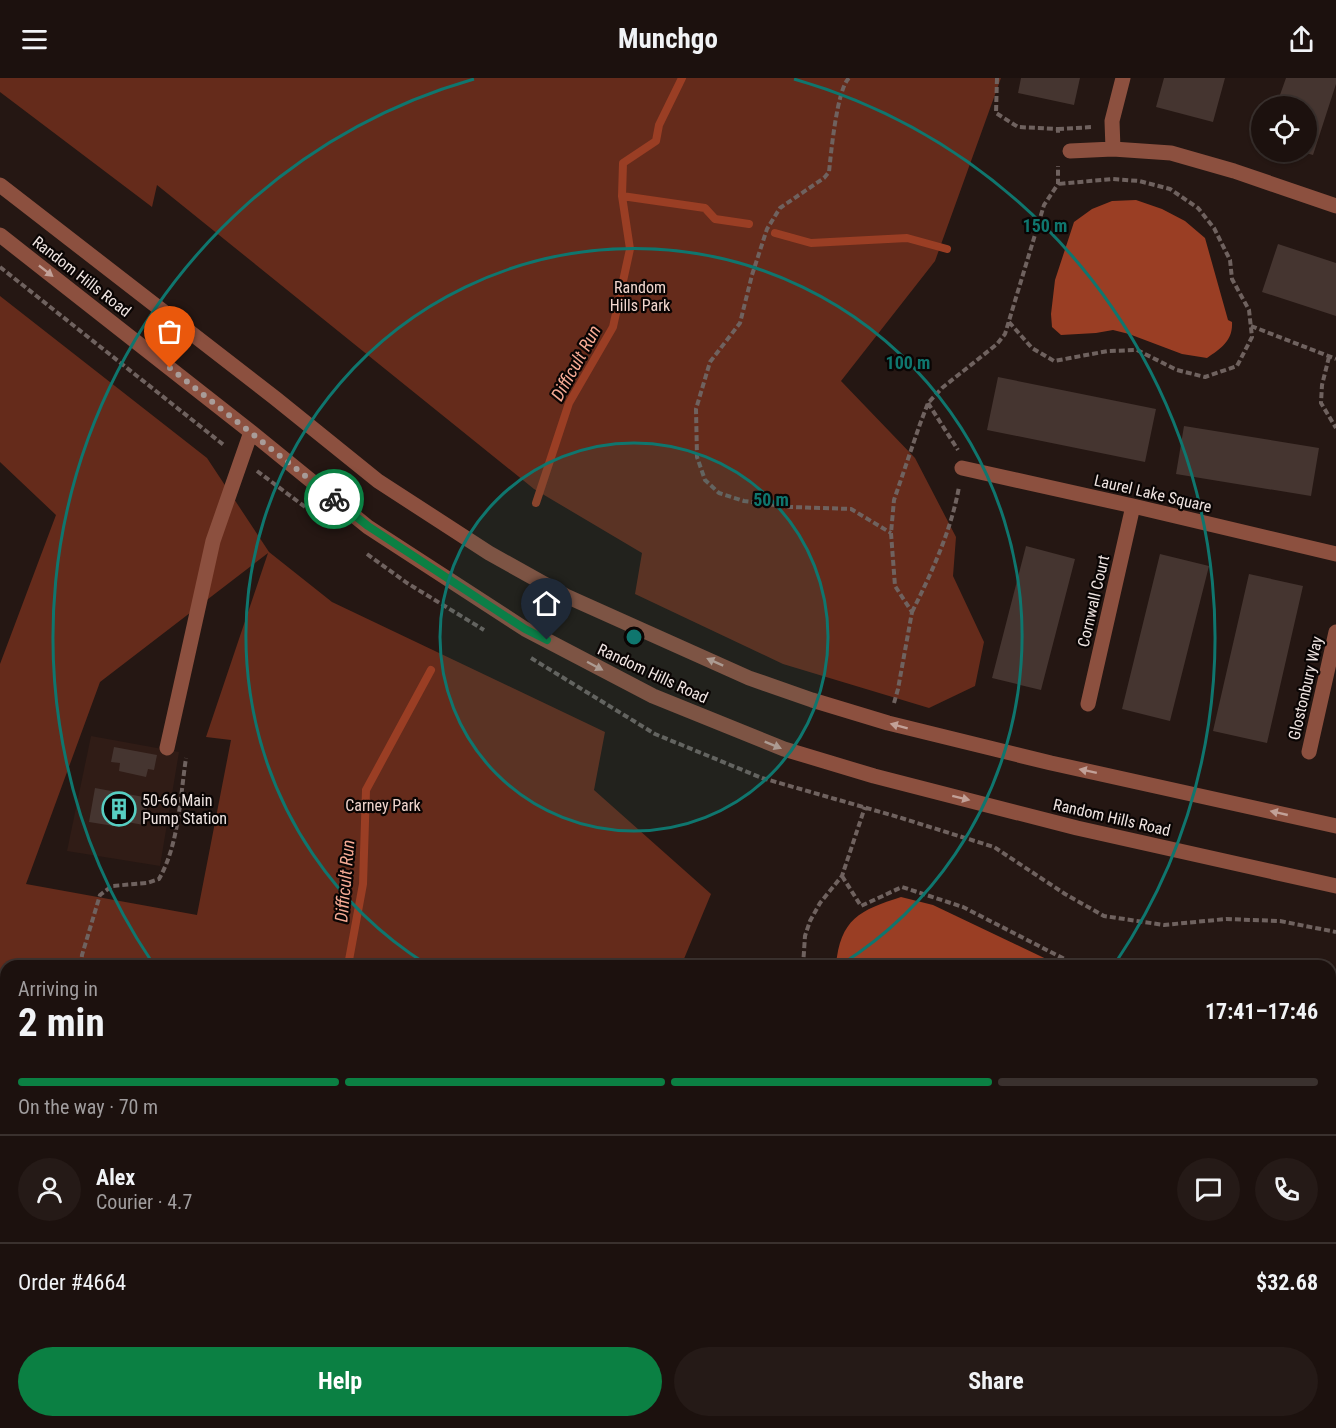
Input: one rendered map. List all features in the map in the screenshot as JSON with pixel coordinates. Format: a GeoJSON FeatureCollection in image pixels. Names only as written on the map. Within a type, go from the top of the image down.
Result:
{"type":"FeatureCollection","features":[{"type":"Feature","properties":{"kind":"street"},"geometry":{"type":"LineString","coordinates":[[1113,149],[1112,121],[1123,78]]}},
{"type":"Feature","properties":{"kind":"street"},"geometry":{"type":"LineString","coordinates":[[1064,146],[1171,153],[1334,200]]}},
{"type":"Feature","properties":{"kind":"street","name":"Random Hills Road"},"geometry":{"type":"LineString","coordinates":[[0,185],[275,398],[378,481],[489,553],[566,596],[749,678],[866,717],[1051,763],[1336,826]]}},
{"type":"Feature","properties":{"kind":"street","name":"Random Hills Road"},"geometry":{"type":"LineString","coordinates":[[0,235],[378,533],[525,629],[652,696],[784,749],[874,776],[1077,828],[1336,886]]}},
{"type":"Feature","properties":{"kind":"street"},"geometry":{"type":"LineString","coordinates":[[167,748],[213,541],[251,432]]}},
{"type":"Feature","properties":{"kind":"street","name":"Laurel Lake Square"},"geometry":{"type":"LineString","coordinates":[[962,468],[1336,554]]}},
{"type":"Feature","properties":{"kind":"street","name":"Cornwall Court"},"geometry":{"type":"LineString","coordinates":[[1088,704],[1133,506]]}},
{"type":"Feature","properties":{"kind":"street","name":"Glostonbury Way"},"geometry":{"type":"LineString","coordinates":[[1309,752],[1336,632]]}},
{"type":"Feature","properties":{"kind":"path"},"geometry":{"type":"LineString","coordinates":[[849,78],[845,81],[838,106],[829,171],[824,178],[780,208],[772,218],[752,275],[740,323],[710,362],[696,410],[697,457],[705,480],[719,493],[744,501],[791,507],[851,509],[891,533]]}},
{"type":"Feature","properties":{"kind":"path"},"geometry":{"type":"LineString","coordinates":[[997,78],[996,113],[1018,127],[1058,129],[1064,146]]}},
{"type":"Feature","properties":{"kind":"path"},"geometry":{"type":"LineString","coordinates":[[912,612],[895,586],[891,533],[894,500],[928,403],[942,388],[997,344],[1005,334],[1044,205],[1058,184],[1058,163]]}},
{"type":"Feature","properties":{"kind":"path"},"geometry":{"type":"LineString","coordinates":[[1009,322],[1032,348],[1054,361],[1108,351],[1137,350],[1177,370],[1205,377],[1237,366],[1252,337],[1249,310],[1232,279],[1230,260],[1214,228],[1198,208],[1170,189],[1139,181],[1112,179],[1058,184]]}},
{"type":"Feature","properties":{"kind":"path"},"geometry":{"type":"LineString","coordinates":[[1251,326],[1336,359]]}},
{"type":"Feature","properties":{"kind":"path"},"geometry":{"type":"LineString","coordinates":[[1329,357],[1322,385],[1321,403],[1336,429]]}},
{"type":"Feature","properties":{"kind":"path"},"geometry":{"type":"LineString","coordinates":[[893,705],[912,612],[938,561],[956,505],[962,468],[958,450],[928,403]]}},
{"type":"Feature","properties":{"kind":"path"},"geometry":{"type":"LineString","coordinates":[[82,960],[100,895],[112,886],[147,883],[159,879],[166,866],[174,837],[187,754]]}},
{"type":"Feature","properties":{"kind":"path"},"geometry":{"type":"LineString","coordinates":[[803,960],[805,936],[810,921],[820,903],[842,876],[865,807],[994,847],[1065,894],[1104,916],[1164,925],[1226,919],[1280,921],[1336,932]]}},
{"type":"Feature","properties":{"kind":"path"},"geometry":{"type":"LineString","coordinates":[[842,876],[861,906],[902,887],[963,907],[1066,960]]}},
{"type":"Feature","properties":{"kind":"shaded area"},"geometry":{"type":"Polygon","coordinates":[[[1136,200],[1162,209],[1185,221],[1205,238],[1228,320],[1232,322],[1228,339],[1207,358],[1182,354],[1113,330],[1061,335],[1052,327],[1051,314],[1055,280],[1074,222],[1092,209],[1112,201],[1136,200]]]}},
{"type":"Feature","properties":{"kind":"shaded area"},"geometry":{"type":"Polygon","coordinates":[[[91,736],[179,752],[160,866],[67,851],[91,736]]]}},
{"type":"Feature","properties":{"kind":"shaded area"},"geometry":{"type":"Polygon","coordinates":[[[901,897],[933,905],[1048,960],[837,960],[842,937],[848,927],[863,912],[901,897]]]}},
{"type":"Feature","properties":{"kind":"green space","name":"Random Hills Park"},"geometry":{"type":"Polygon","coordinates":[[[0,78],[1001,78],[935,261],[841,381],[915,458],[956,537],[953,576],[984,642],[975,686],[929,708],[783,664],[635,594],[642,553],[534,489],[157,185],[152,207],[0,92],[0,78]]]}},
{"type":"Feature","properties":{"kind":"green space","name":"Carney Park"},"geometry":{"type":"Polygon","coordinates":[[[0,296],[207,458],[269,552],[332,602],[605,732],[594,790],[711,894],[684,960],[0,960],[0,664],[56,515],[0,462],[0,296]],[[268,553],[100,682],[26,884],[197,915],[231,740],[206,737],[268,553]]]}},
{"type":"Feature","properties":{"kind":"building"},"geometry":{"type":"Polygon","coordinates":[[[1021,78],[1080,78],[1074,105],[1018,93],[1021,78]]]}},
{"type":"Feature","properties":{"kind":"building"},"geometry":{"type":"Polygon","coordinates":[[[1164,78],[1225,78],[1213,122],[1156,107],[1164,78]]]}},
{"type":"Feature","properties":{"kind":"building"},"geometry":{"type":"Polygon","coordinates":[[[1286,78],[1336,78],[1317,143],[1317,96],[1280,96],[1286,78]]]}},
{"type":"Feature","properties":{"kind":"building"},"geometry":{"type":"Polygon","coordinates":[[[1278,244],[1336,263],[1336,316],[1262,292],[1278,244]]]}},
{"type":"Feature","properties":{"kind":"building"},"geometry":{"type":"Polygon","coordinates":[[[998,377],[1156,409],[1145,462],[987,430],[998,377]]]}},
{"type":"Feature","properties":{"kind":"building"},"geometry":{"type":"Polygon","coordinates":[[[1184,426],[1319,448],[1311,496],[1176,474],[1184,426]]]}},
{"type":"Feature","properties":{"kind":"building"},"geometry":{"type":"Polygon","coordinates":[[[1026,546],[1075,559],[1041,690],[992,678],[1026,546]]]}},
{"type":"Feature","properties":{"kind":"building"},"geometry":{"type":"Polygon","coordinates":[[[1160,554],[1209,566],[1170,721],[1122,709],[1160,554]]]}},
{"type":"Feature","properties":{"kind":"building"},"geometry":{"type":"Polygon","coordinates":[[[1249,574],[1303,586],[1267,743],[1213,731],[1249,574]]]}},
{"type":"Feature","properties":{"kind":"building"},"geometry":{"type":"Polygon","coordinates":[[[114,747],[157,755],[154,770],[148,769],[146,777],[119,771],[120,763],[111,762],[114,747]]]}},
{"type":"Feature","properties":{"kind":"building","name":"50-66 Main Pump Station"},"geometry":{"type":"Polygon","coordinates":[[[95,788],[149,798],[144,825],[115,820],[114,826],[89,822],[95,788]]]}},
{"type":"Feature","properties":{"kind":"waterway","name":"Difficult Run"},"geometry":{"type":"LineString","coordinates":[[536,503],[569,403],[613,327],[630,249],[622,196],[623,163],[656,141],[659,125],[682,78]]}},
{"type":"Feature","properties":{"kind":"waterway"},"geometry":{"type":"LineString","coordinates":[[622,196],[705,208],[715,219],[749,224]]}},
{"type":"Feature","properties":{"kind":"waterway"},"geometry":{"type":"LineString","coordinates":[[775,233],[811,243],[907,238],[947,249]]}},
{"type":"Feature","properties":{"kind":"waterway","name":"Difficult Run"},"geometry":{"type":"LineString","coordinates":[[349,960],[363,884],[366,790],[431,670]]}},
{"type":"Feature","properties":{"kind":"way so far"},"geometry":{"type":"LineString","coordinates":[[170,368],[334,499]]}},
{"type":"Feature","properties":{"kind":"place","name":"50-66 Main Pump Station"},"geometry":{"type":"Point","coordinates":[119,809]}},
{"type":"Feature","properties":{"kind":"route"},"geometry":{"type":"LineString","coordinates":[[334,499],[368,526],[525,629],[547,640]]}}]}
